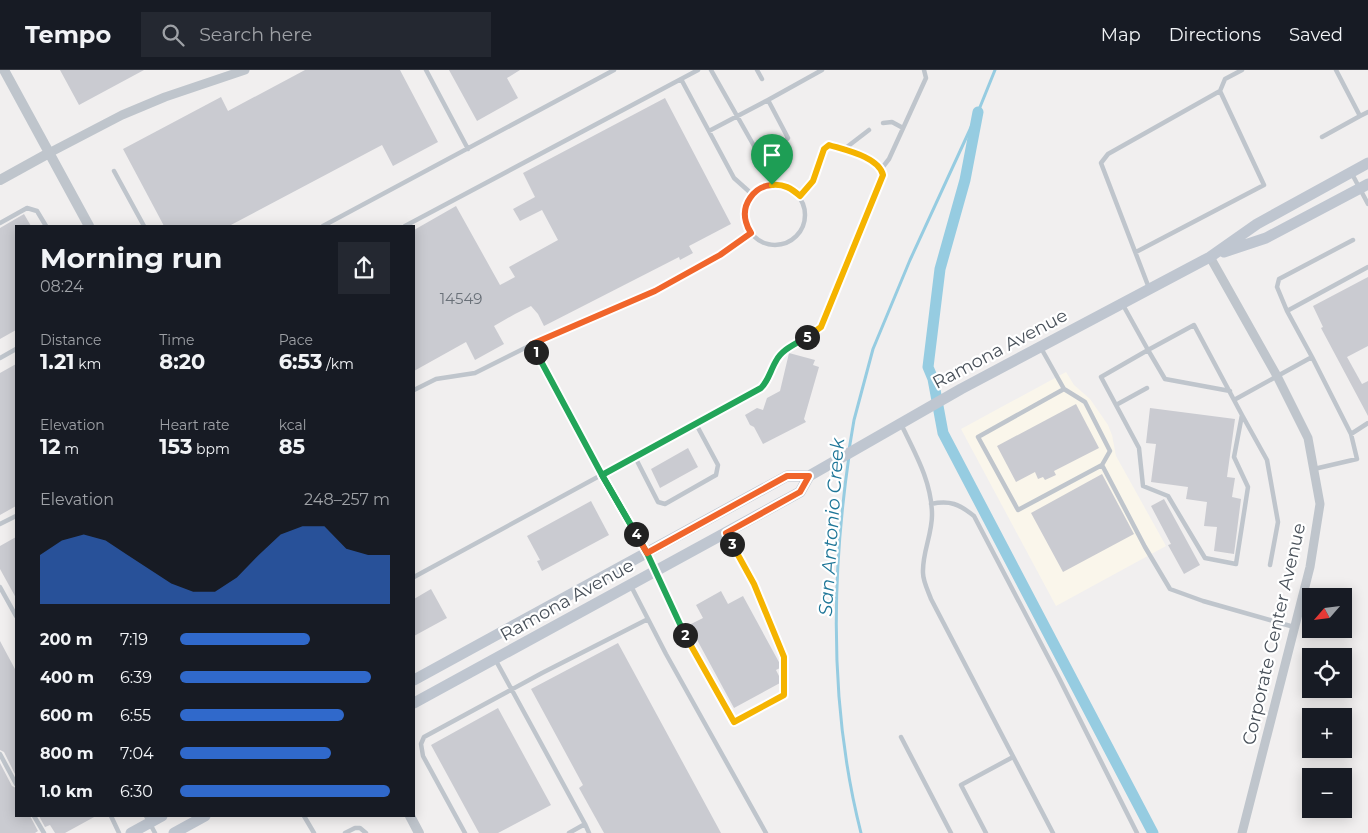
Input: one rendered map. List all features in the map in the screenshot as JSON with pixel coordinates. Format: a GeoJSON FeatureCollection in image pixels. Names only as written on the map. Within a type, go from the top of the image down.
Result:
{"type":"FeatureCollection","features":[{"type":"Feature","properties":{"kind":"main road","name":"Ramona Avenue"},"geometry":{"type":"LineString","coordinates":[[415,702],[800,492],[809,476],[889,429],[1210,257],[1257,224],[1368,163]]}},
{"type":"Feature","properties":{"kind":"main road","name":"Ramona Avenue"},"geometry":{"type":"LineString","coordinates":[[1210,257],[1266,238],[1364,186]]}},
{"type":"Feature","properties":{"kind":"main road","name":"Ramona Avenue"},"geometry":{"type":"LineString","coordinates":[[415,679],[787,476],[809,476]]}},
{"type":"Feature","properties":{"kind":"main road"},"geometry":{"type":"LineString","coordinates":[[647,553],[656,572]]}},
{"type":"Feature","properties":{"kind":"main road"},"geometry":{"type":"LineString","coordinates":[[130,833],[160,817]]}},
{"type":"Feature","properties":{"kind":"main road"},"geometry":{"type":"LineString","coordinates":[[174,833],[203,817]]}},
{"type":"Feature","properties":{"kind":"street"},"geometry":{"type":"LineString","coordinates":[[4,70],[88,225]]}},
{"type":"Feature","properties":{"kind":"street"},"geometry":{"type":"LineString","coordinates":[[0,180],[122,115],[233,72],[245,70]]}},
{"type":"Feature","properties":{"kind":"street","name":"Corporate Center Avenue"},"geometry":{"type":"LineString","coordinates":[[1210,257],[1277,376],[1308,438],[1320,504],[1310,567],[1242,833]]}},
{"type":"Feature","properties":{"kind":"street"},"geometry":{"type":"LineString","coordinates":[[411,817],[419,833]]}},
{"type":"Feature","properties":{"kind":"lane"},"geometry":{"type":"LineString","coordinates":[[426,70],[468,148]]}},
{"type":"Feature","properties":{"kind":"lane"},"geometry":{"type":"LineString","coordinates":[[325,225],[614,70]]}},
{"type":"Feature","properties":{"kind":"lane"},"geometry":{"type":"LineString","coordinates":[[407,225],[698,70]]}},
{"type":"Feature","properties":{"kind":"lane"},"geometry":{"type":"LineString","coordinates":[[711,70],[762,162],[772,185]]}},
{"type":"Feature","properties":{"kind":"lane"},"geometry":{"type":"LineString","coordinates":[[757,70],[762,79]]}},
{"type":"Feature","properties":{"kind":"lane"},"geometry":{"type":"LineString","coordinates":[[709,131],[822,70]]}},
{"type":"Feature","properties":{"kind":"lane"},"geometry":{"type":"LineString","coordinates":[[415,576],[696,424],[761,388],[768,382],[776,359],[784,351],[821,327],[883,175],[882,168],[889,159],[926,78],[924,70]]}},
{"type":"Feature","properties":{"kind":"lane"},"geometry":{"type":"LineString","coordinates":[[1150,289],[1102,163],[1108,154],[1220,91],[1225,79],[1242,70]]}},
{"type":"Feature","properties":{"kind":"lane"},"geometry":{"type":"LineString","coordinates":[[1336,70],[1360,116]]}},
{"type":"Feature","properties":{"kind":"lane"},"geometry":{"type":"LineString","coordinates":[[681,79],[734,178],[753,195]]}},
{"type":"Feature","properties":{"kind":"lane"},"geometry":{"type":"LineString","coordinates":[[1136,252],[1264,185],[1220,91]]}},
{"type":"Feature","properties":{"kind":"lane"},"geometry":{"type":"LineString","coordinates":[[762,162],[788,138],[768,100]]}},
{"type":"Feature","properties":{"kind":"lane"},"geometry":{"type":"LineString","coordinates":[[1322,137],[1368,112]]}},
{"type":"Feature","properties":{"kind":"lane"},"geometry":{"type":"LineString","coordinates":[[883,123],[892,122],[904,128]]}},
{"type":"Feature","properties":{"kind":"lane"},"geometry":{"type":"LineString","coordinates":[[843,150],[869,130]]}},
{"type":"Feature","properties":{"kind":"lane"},"geometry":{"type":"LineString","coordinates":[[800,196],[813,181],[824,149],[829,145],[875,163],[882,168]]}},
{"type":"Feature","properties":{"kind":"lane"},"geometry":{"type":"LineString","coordinates":[[114,171],[143,225]]}},
{"type":"Feature","properties":{"kind":"lane"},"geometry":{"type":"LineString","coordinates":[[1351,172],[1364,186],[1368,204]]}},
{"type":"Feature","properties":{"kind":"lane"},"geometry":{"type":"LineString","coordinates":[[779,184],[791,188],[800,196],[805,207],[806,219],[802,230],[794,239],[783,244],[771,245],[760,241],[751,233],[746,222],[745,210],[749,199],[757,190],[772,185],[779,184]]}},
{"type":"Feature","properties":{"kind":"lane"},"geometry":{"type":"LineString","coordinates":[[0,222],[28,208],[37,211],[45,225]]}},
{"type":"Feature","properties":{"kind":"lane"},"geometry":{"type":"LineString","coordinates":[[415,390],[436,379],[475,373],[532,344],[655,291],[720,255],[751,233]]}},
{"type":"Feature","properties":{"kind":"lane"},"geometry":{"type":"LineString","coordinates":[[1314,469],[1357,459],[1351,434],[1277,287],[1280,279],[1353,240]]}},
{"type":"Feature","properties":{"kind":"lane"},"geometry":{"type":"LineString","coordinates":[[1287,310],[1368,267]]}},
{"type":"Feature","properties":{"kind":"lane"},"geometry":{"type":"LineString","coordinates":[[1122,304],[1165,380],[1230,391]]}},
{"type":"Feature","properties":{"kind":"lane"},"geometry":{"type":"LineString","coordinates":[[1242,415],[1234,458],[1248,488],[1236,564],[1205,558],[1168,496],[1144,486],[1139,448],[1101,377],[1194,325],[1267,460],[1278,522],[1270,566]]}},
{"type":"Feature","properties":{"kind":"lane"},"geometry":{"type":"LineString","coordinates":[[532,344],[602,475],[647,553]]}},
{"type":"Feature","properties":{"kind":"lane"},"geometry":{"type":"LineString","coordinates":[[1040,347],[1064,389],[1085,402],[1110,451],[1102,465],[1018,510],[978,437],[1064,389]]}},
{"type":"Feature","properties":{"kind":"lane"},"geometry":{"type":"LineString","coordinates":[[0,358],[15,350]]}},
{"type":"Feature","properties":{"kind":"lane"},"geometry":{"type":"LineString","coordinates":[[1234,400],[1312,357]]}},
{"type":"Feature","properties":{"kind":"lane"},"geometry":{"type":"LineString","coordinates":[[1116,404],[1147,388]]}},
{"type":"Feature","properties":{"kind":"lane"},"geometry":{"type":"LineString","coordinates":[[900,423],[930,488],[931,533],[925,552],[923,574],[931,599],[1053,833]]}},
{"type":"Feature","properties":{"kind":"lane"},"geometry":{"type":"LineString","coordinates":[[1351,434],[1368,423]]}},
{"type":"Feature","properties":{"kind":"lane"},"geometry":{"type":"LineString","coordinates":[[635,457],[658,502],[665,504],[716,475],[718,465],[696,424]]}},
{"type":"Feature","properties":{"kind":"lane"},"geometry":{"type":"LineString","coordinates":[[1102,465],[1145,547],[1170,589],[1202,601],[1294,627]]}},
{"type":"Feature","properties":{"kind":"lane"},"geometry":{"type":"LineString","coordinates":[[931,504],[945,501],[964,507],[974,516],[1058,676],[1137,833]]}},
{"type":"Feature","properties":{"kind":"lane"},"geometry":{"type":"LineString","coordinates":[[0,524],[15,516]]}},
{"type":"Feature","properties":{"kind":"lane"},"geometry":{"type":"LineString","coordinates":[[656,572],[685,636],[734,722],[784,695],[784,657],[754,584],[726,533]]}},
{"type":"Feature","properties":{"kind":"lane"},"geometry":{"type":"LineString","coordinates":[[631,585],[766,833]]}},
{"type":"Feature","properties":{"kind":"lane"},"geometry":{"type":"LineString","coordinates":[[0,587],[15,612]]}},
{"type":"Feature","properties":{"kind":"lane"},"geometry":{"type":"LineString","coordinates":[[466,833],[423,756],[422,744],[424,737],[648,619]]}},
{"type":"Feature","properties":{"kind":"lane"},"geometry":{"type":"LineString","coordinates":[[495,659],[589,833]]}},
{"type":"Feature","properties":{"kind":"lane"},"geometry":{"type":"LineString","coordinates":[[901,737],[951,833]]}},
{"type":"Feature","properties":{"kind":"lane"},"geometry":{"type":"LineString","coordinates":[[0,754],[15,782]]}},
{"type":"Feature","properties":{"kind":"lane"},"geometry":{"type":"LineString","coordinates":[[986,833],[961,785],[1013,757]]}},
{"type":"Feature","properties":{"kind":"lane"},"geometry":{"type":"LineString","coordinates":[[35,817],[44,833]]}},
{"type":"Feature","properties":{"kind":"lane"},"geometry":{"type":"LineString","coordinates":[[111,817],[119,833]]}},
{"type":"Feature","properties":{"kind":"lane"},"geometry":{"type":"LineString","coordinates":[[305,817],[314,833]]}},
{"type":"Feature","properties":{"kind":"lane"},"geometry":{"type":"LineString","coordinates":[[569,833],[584,824]]}},
{"type":"Feature","properties":{"kind":"lane"},"geometry":{"type":"LineString","coordinates":[[345,833],[355,828],[360,828],[366,833]]}},
{"type":"Feature","properties":{"kind":"shaded area"},"geometry":{"type":"Polygon","coordinates":[[[1066,372],[1074,385],[1090,399],[1108,425],[1116,456],[1166,546],[1056,606],[961,429],[1066,372]]]}},
{"type":"Feature","properties":{"kind":"building"},"geometry":{"type":"Polygon","coordinates":[[[60,70],[144,70],[79,105],[60,70]]]}},
{"type":"Feature","properties":{"kind":"building"},"geometry":{"type":"Polygon","coordinates":[[[305,70],[400,70],[438,142],[393,166],[382,145],[231,225],[163,225],[123,149],[221,97],[228,111],[305,70]]]}},
{"type":"Feature","properties":{"kind":"building"},"geometry":{"type":"Polygon","coordinates":[[[449,70],[520,70],[507,78],[518,98],[477,121],[449,70]]]}},
{"type":"Feature","properties":{"kind":"building"},"geometry":{"type":"Polygon","coordinates":[[[665,98],[731,224],[689,246],[693,253],[680,260],[679,257],[544,326],[538,314],[531,306],[515,314],[494,326],[504,344],[475,360],[466,342],[415,370],[415,229],[456,206],[500,285],[515,277],[509,267],[558,240],[542,210],[520,221],[513,209],[535,197],[523,173],[665,98]]]}},
{"type":"Feature","properties":{"kind":"building"},"geometry":{"type":"Polygon","coordinates":[[[24,214],[30,225],[15,225],[15,331],[0,339],[0,228],[24,214]]]}},
{"type":"Feature","properties":{"kind":"building"},"geometry":{"type":"Polygon","coordinates":[[[1368,277],[1368,346],[1347,357],[1362,384],[1368,381],[1368,416],[1321,328],[1323,327],[1313,306],[1368,277]]]}},
{"type":"Feature","properties":{"kind":"building"},"geometry":{"type":"Polygon","coordinates":[[[789,353],[815,360],[813,365],[819,367],[804,419],[806,422],[763,444],[745,415],[757,408],[763,410],[767,398],[780,391],[789,353]]]}},
{"type":"Feature","properties":{"kind":"building"},"geometry":{"type":"Polygon","coordinates":[[[15,365],[15,507],[0,515],[0,373],[15,365]]]}},
{"type":"Feature","properties":{"kind":"building"},"geometry":{"type":"Polygon","coordinates":[[[1076,404],[1099,448],[1054,471],[1056,475],[1045,480],[1043,477],[1038,479],[1035,472],[1016,482],[997,446],[1076,404]]]}},
{"type":"Feature","properties":{"kind":"building"},"geometry":{"type":"Polygon","coordinates":[[[1150,408],[1235,419],[1227,477],[1235,478],[1232,497],[1241,499],[1234,554],[1214,551],[1217,527],[1204,526],[1207,502],[1186,499],[1188,487],[1151,482],[1156,444],[1146,443],[1150,408]]]}},
{"type":"Feature","properties":{"kind":"building"},"geometry":{"type":"Polygon","coordinates":[[[688,448],[698,467],[660,488],[651,469],[688,448]]]}},
{"type":"Feature","properties":{"kind":"building"},"geometry":{"type":"Polygon","coordinates":[[[1102,474],[1134,534],[1063,572],[1031,513],[1102,474]]]}},
{"type":"Feature","properties":{"kind":"building"},"geometry":{"type":"Polygon","coordinates":[[[1164,499],[1200,565],[1184,574],[1168,545],[1171,544],[1151,506],[1164,499]]]}},
{"type":"Feature","properties":{"kind":"building"},"geometry":{"type":"Polygon","coordinates":[[[591,501],[609,535],[542,571],[537,561],[540,560],[527,536],[591,501]]]}},
{"type":"Feature","properties":{"kind":"building"},"geometry":{"type":"Polygon","coordinates":[[[15,538],[15,596],[0,569],[0,546],[15,538]]]}},
{"type":"Feature","properties":{"kind":"building"},"geometry":{"type":"Polygon","coordinates":[[[431,589],[447,618],[415,635],[415,598],[431,589]]]}},
{"type":"Feature","properties":{"kind":"building"},"geometry":{"type":"Polygon","coordinates":[[[721,591],[728,604],[743,596],[780,664],[780,668],[776,670],[780,683],[734,708],[689,625],[703,618],[696,605],[721,591]]]}},
{"type":"Feature","properties":{"kind":"building"},"geometry":{"type":"Polygon","coordinates":[[[0,641],[15,669],[15,774],[4,752],[0,750],[0,641]]]}},
{"type":"Feature","properties":{"kind":"building"},"geometry":{"type":"Polygon","coordinates":[[[618,643],[721,833],[604,833],[579,788],[583,785],[531,689],[618,643]]]}},
{"type":"Feature","properties":{"kind":"building"},"geometry":{"type":"Polygon","coordinates":[[[498,708],[551,805],[498,833],[479,833],[431,745],[498,708]]]}},
{"type":"Feature","properties":{"kind":"building"},"geometry":{"type":"Polygon","coordinates":[[[0,763],[12,786],[15,788],[15,817],[31,817],[38,831],[35,833],[0,833],[0,763]]]}},
{"type":"Feature","properties":{"kind":"building"},"geometry":{"type":"Polygon","coordinates":[[[40,817],[94,817],[65,833],[55,833],[50,825],[45,827],[40,817]]]}},
{"type":"Feature","properties":{"kind":"waterway","name":"San Antonio Creek"},"geometry":{"type":"LineString","coordinates":[[849,450],[854,420],[873,349],[910,260],[978,112],[995,70]]}},
{"type":"Feature","properties":{"kind":"waterway"},"geometry":{"type":"LineString","coordinates":[[978,112],[965,180],[940,269],[928,367],[933,379],[943,433],[1153,833]]}},
{"type":"Feature","properties":{"kind":"waterway","name":"San Antonio Creek"},"geometry":{"type":"LineString","coordinates":[[849,456],[839,550],[837,645],[839,693],[844,740],[851,787],[861,833]]}},
{"type":"Feature","properties":{"kind":"route"},"geometry":{"type":"LineString","coordinates":[[772,185],[757,190],[749,199],[745,210],[746,222],[751,233],[720,255],[626,305],[532,344],[602,475],[647,553],[685,636],[734,722],[784,695],[784,657],[754,584],[726,533],[800,492],[809,476],[787,476],[647,553],[636,534],[602,475],[761,388],[768,382],[776,359],[784,351],[821,327],[883,175],[882,168],[856,154],[829,145],[824,149],[813,181],[800,196],[791,188],[779,184],[772,185]]}}]}
